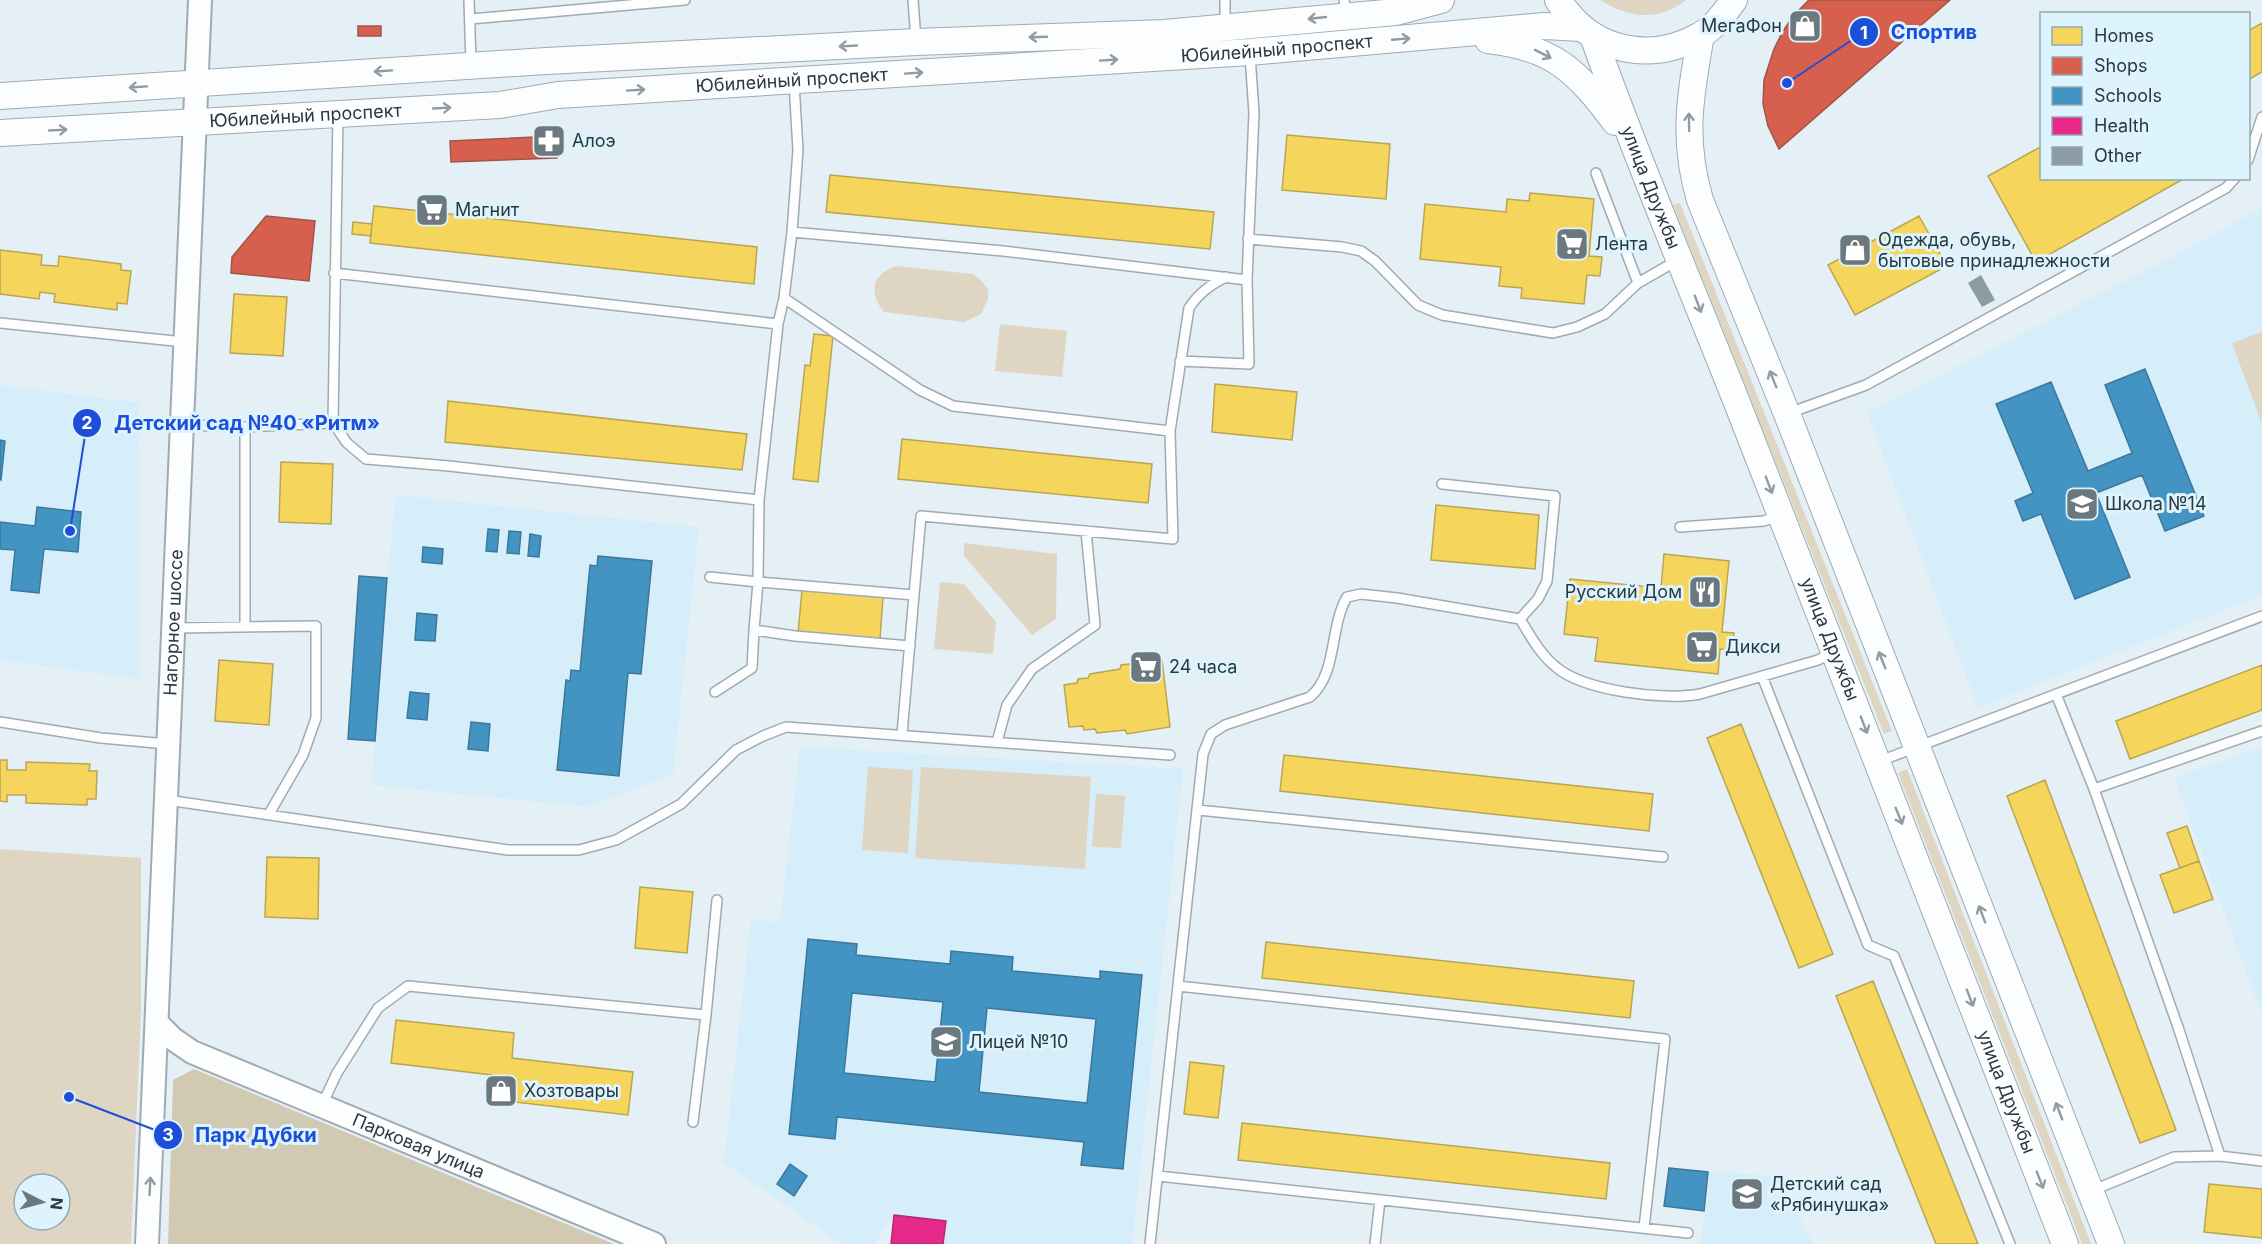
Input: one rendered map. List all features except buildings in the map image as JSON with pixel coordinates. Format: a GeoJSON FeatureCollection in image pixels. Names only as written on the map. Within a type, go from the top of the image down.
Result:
{"type":"FeatureCollection","features":[{"type":"Feature","properties":{"kind":"main road","name":"Юбилейный проспект"},"geometry":{"type":"LineString","coordinates":[[0,96],[471,66],[916,42],[1164,33],[1225,28],[1345,8],[1396,12],[1441,0]]}},
{"type":"Feature","properties":{"kind":"main road"},"geometry":{"type":"LineString","coordinates":[[1558,0],[1587,32],[1619,48],[1647,52],[1675,47],[1701,35],[1720,19],[1734,0]]}},
{"type":"Feature","properties":{"kind":"main road","name":"Юбилейный проспект"},"geometry":{"type":"LineString","coordinates":[[0,133],[500,105],[558,95],[1250,52],[1544,26],[1587,32]]}},
{"type":"Feature","properties":{"kind":"main road","name":"улица Дружбы"},"geometry":{"type":"LineString","coordinates":[[1587,32],[1680,259],[2065,1244]]}},
{"type":"Feature","properties":{"kind":"main road"},"geometry":{"type":"LineString","coordinates":[[1446,35],[1507,42],[1538,50],[1562,63],[1590,87],[1634,146]]}},
{"type":"Feature","properties":{"kind":"main road"},"geometry":{"type":"LineString","coordinates":[[1701,35],[1688,110],[1689,145],[1694,180],[1704,210],[1787,414],[2111,1244]]}},
{"type":"Feature","properties":{"kind":"street","name":"Нагорное шоссе"},"geometry":{"type":"LineString","coordinates":[[147,1244],[200,0]]}},
{"type":"Feature","properties":{"kind":"street","name":"Парковая улица"},"geometry":{"type":"LineString","coordinates":[[157,1023],[173,1039],[192,1052],[654,1244]]}},
{"type":"Feature","properties":{"kind":"lane"},"geometry":{"type":"LineString","coordinates":[[469,0],[471,66]]}},
{"type":"Feature","properties":{"kind":"lane"},"geometry":{"type":"LineString","coordinates":[[471,19],[685,0]]}},
{"type":"Feature","properties":{"kind":"lane"},"geometry":{"type":"LineString","coordinates":[[913,0],[916,42]]}},
{"type":"Feature","properties":{"kind":"lane"},"geometry":{"type":"LineString","coordinates":[[1225,0],[1225,28]]}},
{"type":"Feature","properties":{"kind":"lane"},"geometry":{"type":"LineString","coordinates":[[1180,361],[1249,364],[1247,280],[1254,112],[1250,52]]}},
{"type":"Feature","properties":{"kind":"lane"},"geometry":{"type":"LineString","coordinates":[[715,692],[752,668],[758,582],[759,500],[778,324],[784,298],[792,232],[798,150],[794,80]]}},
{"type":"Feature","properties":{"kind":"lane"},"geometry":{"type":"LineString","coordinates":[[338,114],[333,423],[346,443],[366,459],[759,500]]}},
{"type":"Feature","properties":{"kind":"lane"},"geometry":{"type":"LineString","coordinates":[[2250,154],[2262,117]]}},
{"type":"Feature","properties":{"kind":"lane"},"geometry":{"type":"LineString","coordinates":[[1596,173],[1638,283]]}},
{"type":"Feature","properties":{"kind":"lane"},"geometry":{"type":"LineString","coordinates":[[1787,414],[1866,386],[2226,188],[2233,180]]}},
{"type":"Feature","properties":{"kind":"lane"},"geometry":{"type":"LineString","coordinates":[[792,232],[1003,251],[1247,280]]}},
{"type":"Feature","properties":{"kind":"lane"},"geometry":{"type":"LineString","coordinates":[[1248,239],[1342,247],[1361,251],[1375,261],[1418,305],[1442,315],[1553,333],[1577,327],[1605,314],[1638,283],[1680,259]]}},
{"type":"Feature","properties":{"kind":"lane"},"geometry":{"type":"LineString","coordinates":[[334,273],[778,324]]}},
{"type":"Feature","properties":{"kind":"lane"},"geometry":{"type":"LineString","coordinates":[[902,734],[921,516],[1173,539],[1170,431],[1189,308],[1198,295],[1226,277]]}},
{"type":"Feature","properties":{"kind":"lane"},"geometry":{"type":"LineString","coordinates":[[784,298],[920,390],[953,406],[1170,431]]}},
{"type":"Feature","properties":{"kind":"lane"},"geometry":{"type":"LineString","coordinates":[[0,323],[187,342]]}},
{"type":"Feature","properties":{"kind":"lane"},"geometry":{"type":"LineString","coordinates":[[183,424],[245,427],[333,423]]}},
{"type":"Feature","properties":{"kind":"lane"},"geometry":{"type":"LineString","coordinates":[[244,627],[245,427]]}},
{"type":"Feature","properties":{"kind":"lane"},"geometry":{"type":"LineString","coordinates":[[1442,484],[1555,496],[1547,581],[1538,599],[1520,619]]}},
{"type":"Feature","properties":{"kind":"lane"},"geometry":{"type":"LineString","coordinates":[[1680,527],[1764,521],[1780,514]]}},
{"type":"Feature","properties":{"kind":"lane"},"geometry":{"type":"LineString","coordinates":[[997,742],[1007,705],[1032,669],[1095,625],[1086,531]]}},
{"type":"Feature","properties":{"kind":"lane"},"geometry":{"type":"LineString","coordinates":[[710,578],[914,595]]}},
{"type":"Feature","properties":{"kind":"lane"},"geometry":{"type":"LineString","coordinates":[[1150,1244],[1203,754],[1211,734],[1225,725],[1310,697],[1318,690],[1326,676],[1339,611],[1347,597],[1360,594],[1388,597],[1520,619]]}},
{"type":"Feature","properties":{"kind":"lane"},"geometry":{"type":"LineString","coordinates":[[1878,762],[2262,616]]}},
{"type":"Feature","properties":{"kind":"lane"},"geometry":{"type":"LineString","coordinates":[[1520,619],[1540,653],[1558,669],[1583,681],[1616,690],[1664,697],[1681,698],[1700,694],[1818,660],[1834,651]]}},
{"type":"Feature","properties":{"kind":"lane"},"geometry":{"type":"LineString","coordinates":[[174,628],[316,626],[316,718],[303,755],[269,814]]}},
{"type":"Feature","properties":{"kind":"lane"},"geometry":{"type":"LineString","coordinates":[[754,630],[910,646]]}},
{"type":"Feature","properties":{"kind":"lane"},"geometry":{"type":"LineString","coordinates":[[1762,676],[1868,945],[1894,956],[2010,1244]]}},
{"type":"Feature","properties":{"kind":"lane"},"geometry":{"type":"LineString","coordinates":[[2056,694],[2094,789],[2178,1027],[2220,1156]]}},
{"type":"Feature","properties":{"kind":"lane"},"geometry":{"type":"LineString","coordinates":[[0,722],[109,739],[168,744]]}},
{"type":"Feature","properties":{"kind":"lane"},"geometry":{"type":"LineString","coordinates":[[167,800],[508,850],[579,850],[616,840],[681,804],[736,750],[786,727],[1170,755]]}},
{"type":"Feature","properties":{"kind":"lane"},"geometry":{"type":"LineString","coordinates":[[2094,789],[2262,731]]}},
{"type":"Feature","properties":{"kind":"lane"},"geometry":{"type":"LineString","coordinates":[[1198,810],[1663,857]]}},
{"type":"Feature","properties":{"kind":"lane"},"geometry":{"type":"LineString","coordinates":[[693,1122],[717,900]]}},
{"type":"Feature","properties":{"kind":"lane"},"geometry":{"type":"LineString","coordinates":[[322,1105],[337,1073],[378,1008],[408,986],[706,1015]]}},
{"type":"Feature","properties":{"kind":"lane"},"geometry":{"type":"LineString","coordinates":[[1179,986],[1665,1039],[1644,1228]]}},
{"type":"Feature","properties":{"kind":"lane"},"geometry":{"type":"LineString","coordinates":[[2090,1191],[2174,1157],[2220,1156],[2262,1161]]}},
{"type":"Feature","properties":{"kind":"lane"},"geometry":{"type":"LineString","coordinates":[[1158,1176],[1688,1233]]}},
{"type":"Feature","properties":{"kind":"lane"},"geometry":{"type":"LineString","coordinates":[[1375,1244],[1380,1200]]}},
{"type":"Feature","properties":{"kind":"shaded area"},"geometry":{"type":"Polygon","coordinates":[[[1600,0],[1686,0],[1665,12],[1643,15],[1622,11],[1600,0]]]}},
{"type":"Feature","properties":{"kind":"shaded area"},"geometry":{"type":"Polygon","coordinates":[[[1680,203],[1892,731],[1884,734],[1673,205],[1680,203]]]}},
{"type":"Feature","properties":{"kind":"shaded area","name":"Школа №14"},"geometry":{"type":"Polygon","coordinates":[[[2262,208],[2262,595],[1978,708],[1867,412],[2163,262],[2262,208]]]}},
{"type":"Feature","properties":{"kind":"shaded area"},"geometry":{"type":"Polygon","coordinates":[[[896,266],[973,274],[988,290],[988,299],[981,314],[964,322],[884,312],[876,298],[875,284],[882,274],[896,266]]]}},
{"type":"Feature","properties":{"kind":"shaded area"},"geometry":{"type":"Polygon","coordinates":[[[1000,324],[1067,331],[1062,377],[995,371],[1000,324]]]}},
{"type":"Feature","properties":{"kind":"shaded area"},"geometry":{"type":"Polygon","coordinates":[[[2262,332],[2262,424],[2232,343],[2262,332]]]}},
{"type":"Feature","properties":{"kind":"shaded area"},"geometry":{"type":"Polygon","coordinates":[[[0,385],[139,403],[140,679],[0,660],[0,385]]]}},
{"type":"Feature","properties":{"kind":"shaded area"},"geometry":{"type":"Polygon","coordinates":[[[396,495],[699,527],[673,774],[588,807],[372,785],[387,578],[396,495]]]}},
{"type":"Feature","properties":{"kind":"shaded area"},"geometry":{"type":"Polygon","coordinates":[[[964,543],[1057,554],[1056,619],[1032,635],[964,556],[964,543]]]}},
{"type":"Feature","properties":{"kind":"shaded area"},"geometry":{"type":"Polygon","coordinates":[[[940,582],[964,584],[996,622],[993,654],[934,649],[940,582]]]}},
{"type":"Feature","properties":{"kind":"shaded area","name":"Лицей №10"},"geometry":{"type":"Polygon","coordinates":[[[800,747],[1183,769],[1132,1244],[943,1244],[945,1221],[894,1215],[874,1244],[842,1244],[724,1163],[751,919],[780,922],[800,747]]]}},
{"type":"Feature","properties":{"kind":"shaded area"},"geometry":{"type":"Polygon","coordinates":[[[2262,747],[2262,1015],[2174,777],[2262,747]]]}},
{"type":"Feature","properties":{"kind":"shaded area"},"geometry":{"type":"Polygon","coordinates":[[[868,767],[913,770],[908,853],[862,850],[868,767]]]}},
{"type":"Feature","properties":{"kind":"shaded area"},"geometry":{"type":"Polygon","coordinates":[[[921,767],[1091,777],[1085,869],[915,858],[921,767]]]}},
{"type":"Feature","properties":{"kind":"shaded area"},"geometry":{"type":"Polygon","coordinates":[[[1907,769],[2091,1244],[2082,1244],[1898,773],[1907,769]]]}},
{"type":"Feature","properties":{"kind":"shaded area"},"geometry":{"type":"Polygon","coordinates":[[[1096,794],[1125,796],[1121,848],[1092,847],[1096,794]]]}},
{"type":"Feature","properties":{"kind":"shaded area"},"geometry":{"type":"Polygon","coordinates":[[[0,849],[141,858],[141,1011],[131,1244],[0,1244],[0,849]]]}},
{"type":"Feature","properties":{"kind":"shaded area"},"geometry":{"type":"Polygon","coordinates":[[[194,1069],[614,1244],[168,1244],[173,1080],[194,1069]]]}},
{"type":"Feature","properties":{"kind":"shaded area","name":"Детский сад «Рябинушка»"},"geometry":{"type":"Polygon","coordinates":[[[1708,1172],[1780,1176],[1813,1244],[1701,1244],[1708,1172]]]}},
{"type":"Feature","properties":{"kind":"place","name":"МегаФон"},"geometry":{"type":"Point","coordinates":[1805,26]}},
{"type":"Feature","properties":{"kind":"place","name":"Спортив"},"geometry":{"type":"Point","coordinates":[1787,83]}},
{"type":"Feature","properties":{"kind":"place","name":"Алоэ"},"geometry":{"type":"Point","coordinates":[549,141]}},
{"type":"Feature","properties":{"kind":"place","name":"Магнит"},"geometry":{"type":"Point","coordinates":[432,210]}},
{"type":"Feature","properties":{"kind":"place","name":"Лента"},"geometry":{"type":"Point","coordinates":[1572,244]}},
{"type":"Feature","properties":{"kind":"place","name":"Одежда, обувь, бытовые принадлежности"},"geometry":{"type":"Point","coordinates":[1855,250]}},
{"type":"Feature","properties":{"kind":"place","name":"Школа №14"},"geometry":{"type":"Point","coordinates":[2082,504]}},
{"type":"Feature","properties":{"kind":"place","name":"Детский сад №40 «Ритм»"},"geometry":{"type":"Point","coordinates":[70,531]}},
{"type":"Feature","properties":{"kind":"place","name":"Русский Дом"},"geometry":{"type":"Point","coordinates":[1705,592]}},
{"type":"Feature","properties":{"kind":"place","name":"Дикси"},"geometry":{"type":"Point","coordinates":[1702,647]}},
{"type":"Feature","properties":{"kind":"place","name":"24 часа"},"geometry":{"type":"Point","coordinates":[1146,667]}},
{"type":"Feature","properties":{"kind":"place","name":"Лицей №10"},"geometry":{"type":"Point","coordinates":[946,1042]}},
{"type":"Feature","properties":{"kind":"place","name":"Хозтовары"},"geometry":{"type":"Point","coordinates":[501,1091]}},
{"type":"Feature","properties":{"kind":"place","name":"Парк Дубки"},"geometry":{"type":"Point","coordinates":[69,1097]}},
{"type":"Feature","properties":{"kind":"place","name":"Детский сад «Рябинушка»"},"geometry":{"type":"Point","coordinates":[1747,1194]}}]}
